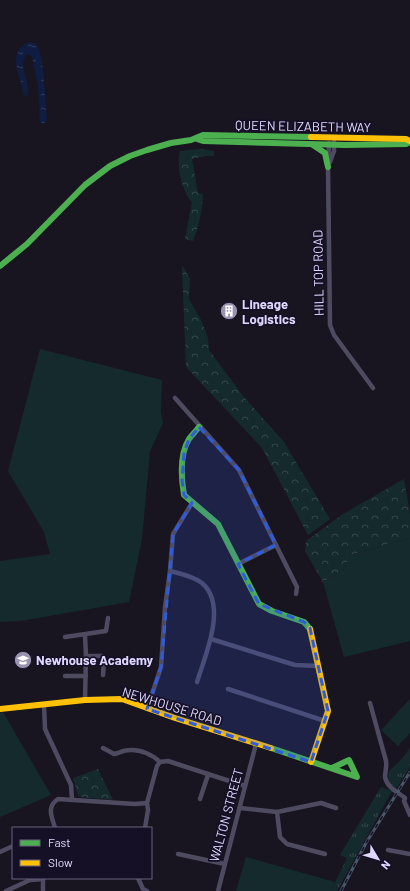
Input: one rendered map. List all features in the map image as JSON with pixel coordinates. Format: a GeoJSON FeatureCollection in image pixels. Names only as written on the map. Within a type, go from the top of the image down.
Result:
{"type":"FeatureCollection","features":[{"type":"Feature","properties":{"kind":"street","name":"QUEEN ELIZABETH WAY"},"geometry":{"type":"LineString","coordinates":[[0,266],[30,242],[73,195],[92,179],[124,159],[150,149],[172,143],[197,139],[203,135],[406,139],[410,141]]}},
{"type":"Feature","properties":{"kind":"street","name":"HILL TOP ROAD"},"geometry":{"type":"LineString","coordinates":[[332,137],[332,147],[328,167],[330,325],[334,335],[373,388]]}},
{"type":"Feature","properties":{"kind":"street","name":"QUEEN ELIZABETH WAY"},"geometry":{"type":"LineString","coordinates":[[197,139],[203,141],[312,144],[337,148],[345,145],[406,144],[410,141]]}},
{"type":"Feature","properties":{"kind":"street"},"geometry":{"type":"LineString","coordinates":[[312,144],[320,148],[326,154],[328,167]]}},
{"type":"Feature","properties":{"kind":"street","name":"HILL TOP ROAD"},"geometry":{"type":"LineString","coordinates":[[328,167],[332,147]]}},
{"type":"Feature","properties":{"kind":"street"},"geometry":{"type":"LineString","coordinates":[[175,398],[199,427],[239,470],[298,587],[296,594]]}},
{"type":"Feature","properties":{"kind":"street"},"geometry":{"type":"LineString","coordinates":[[199,427],[189,439],[184,453],[182,480],[184,495],[218,524],[259,604],[272,611],[304,622],[310,628],[328,711],[311,762]]}},
{"type":"Feature","properties":{"kind":"street"},"geometry":{"type":"LineString","coordinates":[[147,708],[161,667],[165,607],[173,534],[192,503]]}},
{"type":"Feature","properties":{"kind":"street"},"geometry":{"type":"LineString","coordinates":[[238,564],[276,546]]}},
{"type":"Feature","properties":{"kind":"street"},"geometry":{"type":"LineString","coordinates":[[170,571],[201,582],[209,590],[213,599],[214,610],[211,639],[197,682]]}},
{"type":"Feature","properties":{"kind":"street"},"geometry":{"type":"LineString","coordinates":[[65,637],[106,631],[108,618]]}},
{"type":"Feature","properties":{"kind":"street"},"geometry":{"type":"LineString","coordinates":[[85,635],[85,700]]}},
{"type":"Feature","properties":{"kind":"street"},"geometry":{"type":"LineString","coordinates":[[211,639],[295,665],[319,666]]}},
{"type":"Feature","properties":{"kind":"street"},"geometry":{"type":"LineString","coordinates":[[86,656],[102,656],[104,659],[103,675]]}},
{"type":"Feature","properties":{"kind":"street"},"geometry":{"type":"LineString","coordinates":[[65,676],[86,676]]}},
{"type":"Feature","properties":{"kind":"street"},"geometry":{"type":"LineString","coordinates":[[228,689],[325,721]]}},
{"type":"Feature","properties":{"kind":"street","name":"NEWHOUSE ROAD"},"geometry":{"type":"LineString","coordinates":[[0,709],[85,700],[122,699],[332,768]]}},
{"type":"Feature","properties":{"kind":"street"},"geometry":{"type":"LineString","coordinates":[[370,703],[387,765],[385,777],[387,783],[389,787],[408,796],[404,800],[410,815]]}},
{"type":"Feature","properties":{"kind":"street"},"geometry":{"type":"LineString","coordinates":[[44,705],[45,729],[71,785],[72,799]]}},
{"type":"Feature","properties":{"kind":"street","name":"WALTON STREET"},"geometry":{"type":"LineString","coordinates":[[218,891],[256,744]]}},
{"type":"Feature","properties":{"kind":"street"},"geometry":{"type":"LineString","coordinates":[[103,748],[114,754],[134,750],[152,756],[160,762],[168,761],[245,786]]}},
{"type":"Feature","properties":{"kind":"street"},"geometry":{"type":"LineString","coordinates":[[114,759],[116,753]]}},
{"type":"Feature","properties":{"kind":"street"},"geometry":{"type":"LineString","coordinates":[[145,827],[148,810],[147,804],[157,766],[160,762]]}},
{"type":"Feature","properties":{"kind":"street"},"geometry":{"type":"LineString","coordinates":[[200,799],[208,775]]}},
{"type":"Feature","properties":{"kind":"street"},"geometry":{"type":"LineString","coordinates":[[54,827],[50,814],[54,803],[58,799],[147,804]]}},
{"type":"Feature","properties":{"kind":"street"},"geometry":{"type":"LineString","coordinates":[[240,808],[277,812],[321,803],[336,808]]}},
{"type":"Feature","properties":{"kind":"street"},"geometry":{"type":"LineString","coordinates":[[277,812],[280,837],[288,844],[325,854]]}},
{"type":"Feature","properties":{"kind":"street"},"geometry":{"type":"LineString","coordinates":[[0,852],[12,846]]}},
{"type":"Feature","properties":{"kind":"street"},"geometry":{"type":"LineString","coordinates":[[388,850],[410,854]]}},
{"type":"Feature","properties":{"kind":"street"},"geometry":{"type":"LineString","coordinates":[[178,854],[225,864]]}},
{"type":"Feature","properties":{"kind":"street"},"geometry":{"type":"LineString","coordinates":[[6,891],[30,880],[36,879]]}},
{"type":"Feature","properties":{"kind":"street"},"geometry":{"type":"LineString","coordinates":[[43,879],[43,891]]}},
{"type":"Feature","properties":{"kind":"street"},"geometry":{"type":"LineString","coordinates":[[138,879],[143,889],[147,891]]}},
{"type":"Feature","properties":{"kind":"highlighted area"},"geometry":{"type":"Polygon","coordinates":[[[199,427],[239,470],[276,545],[238,564],[259,604],[304,622],[310,628],[328,711],[311,762],[147,709],[161,667],[173,534],[192,503],[184,495],[182,480],[184,453],[189,439],[199,427]]]}},
{"type":"Feature","properties":{"kind":"green space"},"geometry":{"type":"Polygon","coordinates":[[[201,149],[214,151],[214,156],[192,159],[198,193],[203,194],[200,218],[193,241],[185,239],[192,202],[185,192],[179,171],[179,157],[180,151],[201,149]]]}},
{"type":"Feature","properties":{"kind":"green space"},"geometry":{"type":"Polygon","coordinates":[[[182,265],[190,279],[189,299],[201,320],[208,338],[209,350],[243,396],[284,442],[330,519],[308,535],[262,448],[186,367],[182,265]]]}},
{"type":"Feature","properties":{"kind":"green space"},"geometry":{"type":"Polygon","coordinates":[[[40,349],[162,380],[161,412],[163,423],[150,451],[142,539],[129,602],[21,621],[0,622],[0,561],[50,554],[44,532],[8,471],[40,349]]]}},
{"type":"Feature","properties":{"kind":"green space"},"geometry":{"type":"Polygon","coordinates":[[[404,479],[410,514],[410,538],[351,555],[344,569],[323,582],[305,551],[306,541],[343,514],[404,479]]]}},
{"type":"Feature","properties":{"kind":"green space"},"geometry":{"type":"Polygon","coordinates":[[[410,538],[410,641],[344,657],[323,582],[344,569],[351,555],[410,538]]]}},
{"type":"Feature","properties":{"kind":"green space"},"geometry":{"type":"Polygon","coordinates":[[[410,699],[410,733],[398,746],[381,730],[410,699]]]}},
{"type":"Feature","properties":{"kind":"green space"},"geometry":{"type":"Polygon","coordinates":[[[3,712],[51,795],[0,817],[0,713],[3,712]]]}},
{"type":"Feature","properties":{"kind":"green space"},"geometry":{"type":"Polygon","coordinates":[[[410,748],[410,767],[396,789],[389,781],[389,771],[401,760],[410,748]]]}},
{"type":"Feature","properties":{"kind":"green space"},"geometry":{"type":"Polygon","coordinates":[[[98,769],[113,800],[80,797],[78,795],[73,778],[98,769]]]}},
{"type":"Feature","properties":{"kind":"green space"},"geometry":{"type":"Polygon","coordinates":[[[381,787],[392,791],[337,891],[331,891],[347,858],[340,855],[381,787]]]}},
{"type":"Feature","properties":{"kind":"green space"},"geometry":{"type":"Polygon","coordinates":[[[246,857],[335,882],[331,891],[236,891],[246,857]]]}},
{"type":"Feature","properties":{"kind":"water"},"geometry":{"type":"Polygon","coordinates":[[[30,42],[38,47],[42,61],[47,119],[44,124],[40,122],[38,85],[32,56],[27,54],[23,64],[28,85],[27,96],[24,95],[16,66],[18,52],[22,46],[30,42]]]}},
{"type":"Feature","properties":{"kind":"railway"},"geometry":{"type":"LineString","coordinates":[[341,891],[366,843],[410,772]]}},
{"type":"Feature","properties":{"kind":"traffic: fast"},"geometry":{"type":"LineString","coordinates":[[0,266],[27,244],[85,185],[110,166],[130,156],[171,143],[191,140],[203,135],[311,137]]}},
{"type":"Feature","properties":{"kind":"traffic: fast"},"geometry":{"type":"LineString","coordinates":[[197,139],[203,141],[345,145],[406,144],[410,142]]}},
{"type":"Feature","properties":{"kind":"traffic: fast"},"geometry":{"type":"LineString","coordinates":[[313,145],[325,153],[328,167]]}},
{"type":"Feature","properties":{"kind":"traffic: fast"},"geometry":{"type":"LineString","coordinates":[[199,427],[189,439],[182,459],[182,481],[184,495],[218,524],[259,604],[272,611],[304,622],[310,629]]}},
{"type":"Feature","properties":{"kind":"traffic: fast"},"geometry":{"type":"LineString","coordinates":[[271,748],[357,777],[349,760],[332,768]]}},
{"type":"Feature","properties":{"kind":"traffic: slow"},"geometry":{"type":"LineString","coordinates":[[311,137],[406,139],[410,141]]}},
{"type":"Feature","properties":{"kind":"traffic: slow"},"geometry":{"type":"LineString","coordinates":[[310,629],[328,711],[311,762]]}},
{"type":"Feature","properties":{"kind":"traffic: slow"},"geometry":{"type":"LineString","coordinates":[[0,709],[85,700],[122,699],[175,718],[271,748]]}},
{"type":"Feature","properties":{"kind":"place","name":"Lineage Logistics"},"geometry":{"type":"Point","coordinates":[229,311]}},
{"type":"Feature","properties":{"kind":"place","name":"Newhouse Academy"},"geometry":{"type":"Point","coordinates":[23,660]}}]}
